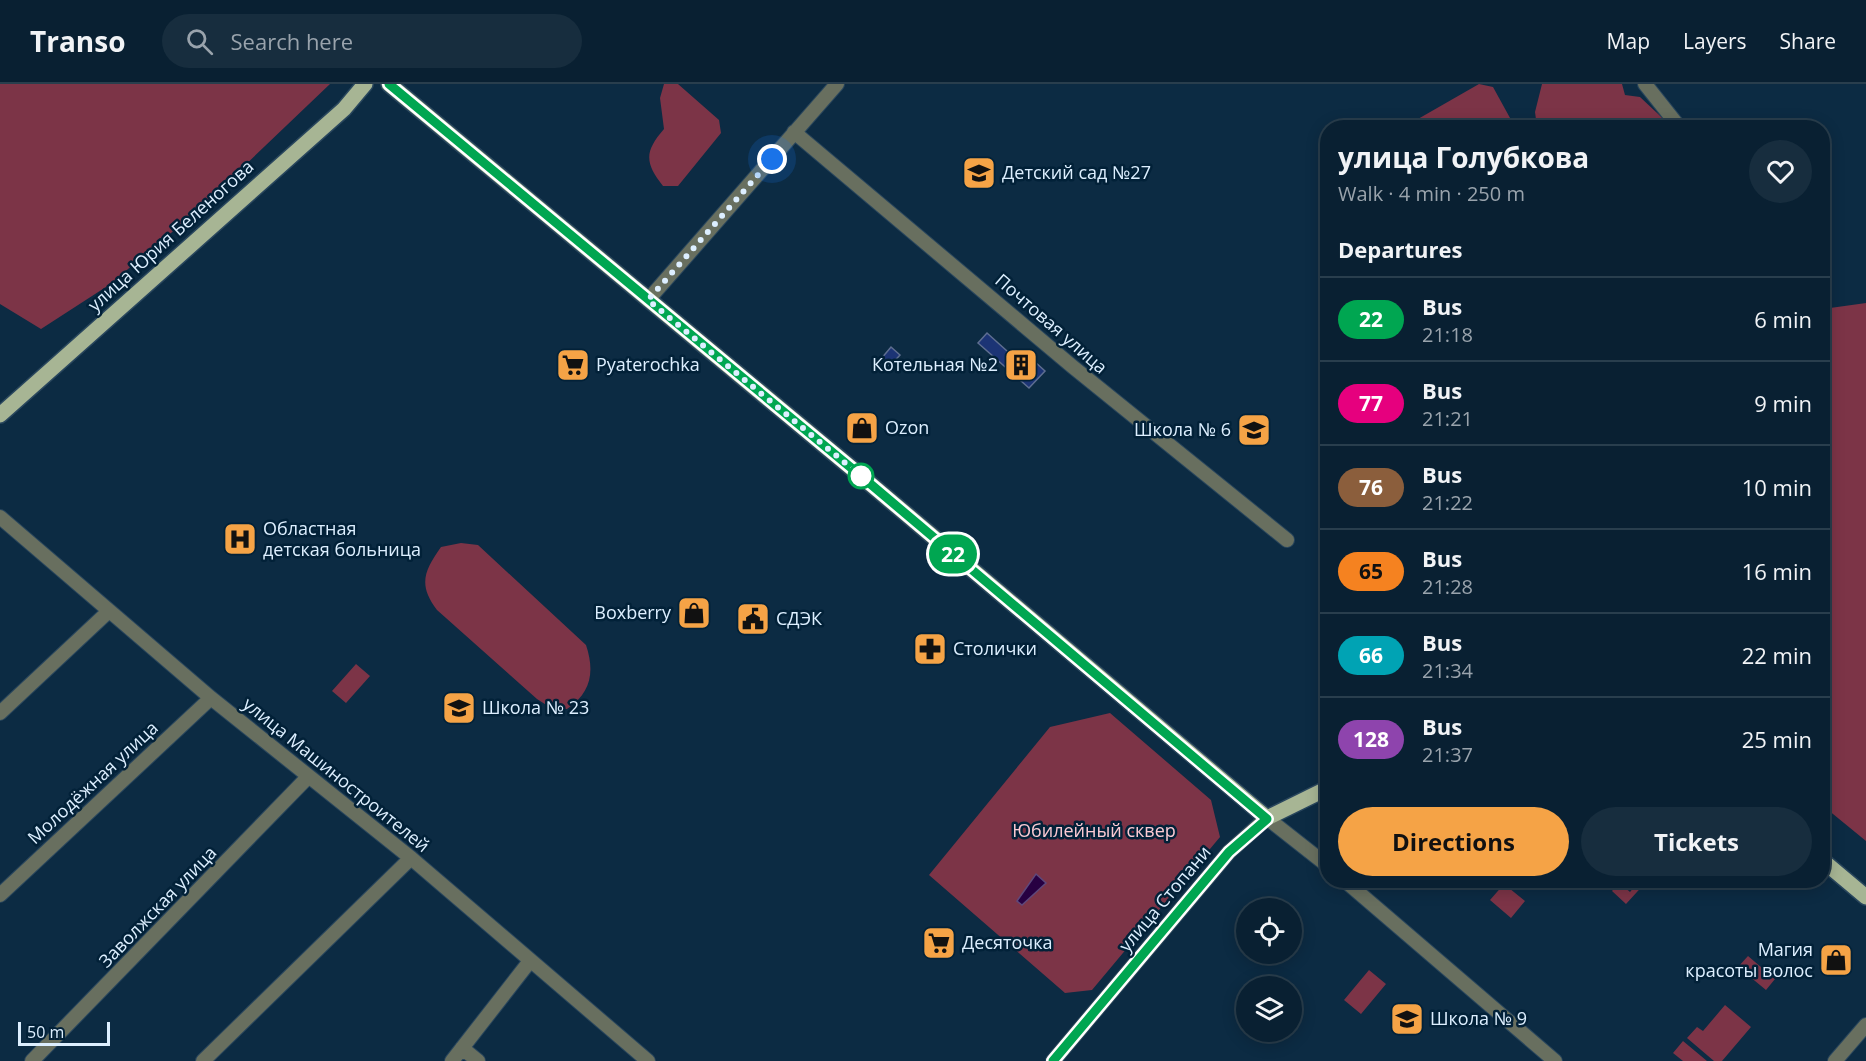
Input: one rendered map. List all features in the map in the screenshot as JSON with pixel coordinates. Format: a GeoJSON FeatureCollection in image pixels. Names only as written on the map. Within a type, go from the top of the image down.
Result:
{"type":"FeatureCollection","features":[{"type":"Feature","properties":{"kind":"main road","name":"улица Юрия Беленогова"},"geometry":{"type":"LineString","coordinates":[[0,415],[339,114],[365,84]]}},
{"type":"Feature","properties":{"kind":"main road"},"geometry":{"type":"LineString","coordinates":[[388,84],[861,476],[1267,819]]}},
{"type":"Feature","properties":{"kind":"main road","name":"улица Стопани"},"geometry":{"type":"LineString","coordinates":[[1267,819],[1320,792]]}},
{"type":"Feature","properties":{"kind":"main road"},"geometry":{"type":"LineString","coordinates":[[1830,867],[1866,897]]}},
{"type":"Feature","properties":{"kind":"street"},"geometry":{"type":"LineString","coordinates":[[648,300],[837,84]]}},
{"type":"Feature","properties":{"kind":"street"},"geometry":{"type":"LineString","coordinates":[[1645,84],[1674,120]]}},
{"type":"Feature","properties":{"kind":"street","name":"Почтовая улица"},"geometry":{"type":"LineString","coordinates":[[794,132],[1072,368],[1287,540]]}},
{"type":"Feature","properties":{"kind":"street","name":"улица Машиностроителей"},"geometry":{"type":"LineString","coordinates":[[0,517],[211,698],[411,858],[648,1061]]}},
{"type":"Feature","properties":{"kind":"street"},"geometry":{"type":"LineString","coordinates":[[0,713],[109,611]]}},
{"type":"Feature","properties":{"kind":"street","name":"Молодёжная улица"},"geometry":{"type":"LineString","coordinates":[[0,895],[211,698]]}},
{"type":"Feature","properties":{"kind":"street","name":"Заволжская улица"},"geometry":{"type":"LineString","coordinates":[[32,1061],[308,777]]}},
{"type":"Feature","properties":{"kind":"street"},"geometry":{"type":"LineString","coordinates":[[1267,819],[1320,860]]}},
{"type":"Feature","properties":{"kind":"street","name":"улица Стопани"},"geometry":{"type":"LineString","coordinates":[[1053,1061],[1229,852],[1267,819]]}},
{"type":"Feature","properties":{"kind":"street"},"geometry":{"type":"LineString","coordinates":[[203,1061],[411,858]]}},
{"type":"Feature","properties":{"kind":"street"},"geometry":{"type":"LineString","coordinates":[[1353,888],[1556,1061]]}},
{"type":"Feature","properties":{"kind":"street"},"geometry":{"type":"LineString","coordinates":[[452,1061],[530,961]]}},
{"type":"Feature","properties":{"kind":"street"},"geometry":{"type":"LineString","coordinates":[[1835,1061],[1866,1025]]}},
{"type":"Feature","properties":{"kind":"street"},"geometry":{"type":"LineString","coordinates":[[462,1048],[478,1061]]}},
{"type":"Feature","properties":{"kind":"green space"},"geometry":{"type":"Polygon","coordinates":[[[0,84],[330,84],[196,212],[109,285],[41,329],[0,304],[0,84]]]}},
{"type":"Feature","properties":{"kind":"green space"},"geometry":{"type":"Polygon","coordinates":[[[664,84],[678,84],[719,120],[721,133],[678,186],[663,186],[653,171],[649,158],[653,144],[664,129],[660,98],[664,84]]]}},
{"type":"Feature","properties":{"kind":"green space"},"geometry":{"type":"Polygon","coordinates":[[[1479,84],[1493,87],[1511,120],[1416,120],[1479,84]]]}},
{"type":"Feature","properties":{"kind":"green space"},"geometry":{"type":"Polygon","coordinates":[[[1542,84],[1622,84],[1625,95],[1640,97],[1665,120],[1536,120],[1535,112],[1542,84]]]}},
{"type":"Feature","properties":{"kind":"green space"},"geometry":{"type":"Polygon","coordinates":[[[1866,303],[1866,841],[1830,812],[1830,308],[1866,303]]]}},
{"type":"Feature","properties":{"kind":"green space"},"geometry":{"type":"Polygon","coordinates":[[[461,543],[478,545],[586,645],[590,664],[589,681],[581,696],[567,709],[551,708],[537,699],[437,610],[431,601],[427,593],[425,578],[431,563],[441,547],[461,543]]]}},
{"type":"Feature","properties":{"kind":"green space"},"geometry":{"type":"Polygon","coordinates":[[[356,664],[370,676],[346,703],[332,691],[356,664]]]}},
{"type":"Feature","properties":{"kind":"green space","name":"Юбилейный сквер"},"geometry":{"type":"Polygon","coordinates":[[[1110,713],[1211,800],[1220,837],[1092,990],[1065,993],[929,875],[1050,727],[1110,713]]]}},
{"type":"Feature","properties":{"kind":"green space"},"geometry":{"type":"Polygon","coordinates":[[[1500,888],[1509,888],[1525,901],[1511,918],[1490,900],[1500,888]]]}},
{"type":"Feature","properties":{"kind":"green space"},"geometry":{"type":"Polygon","coordinates":[[[1614,888],[1625,888],[1630,892],[1633,888],[1641,888],[1626,904],[1612,891],[1614,888]]]}},
{"type":"Feature","properties":{"kind":"green space"},"geometry":{"type":"Polygon","coordinates":[[[1748,956],[1775,979],[1766,990],[1738,967],[1748,956]]]}},
{"type":"Feature","properties":{"kind":"green space"},"geometry":{"type":"Polygon","coordinates":[[[1369,970],[1386,984],[1361,1014],[1344,1000],[1369,970]]]}},
{"type":"Feature","properties":{"kind":"green space"},"geometry":{"type":"Polygon","coordinates":[[[1725,1005],[1751,1027],[1722,1061],[1714,1061],[1687,1038],[1697,1027],[1703,1031],[1725,1005]]]}},
{"type":"Feature","properties":{"kind":"green space"},"geometry":{"type":"Polygon","coordinates":[[[1683,1041],[1707,1061],[1683,1061],[1673,1053],[1683,1041]]]}},
{"type":"Feature","properties":{"kind":"shaded area"},"geometry":{"type":"Polygon","coordinates":[[[1036,874],[1046,883],[1022,905],[1017,901],[1036,874]]]}},
{"type":"Feature","properties":{"kind":"building","name":"Котельная №2"},"geometry":{"type":"Polygon","coordinates":[[[987,333],[1017,360],[1024,352],[1045,371],[1029,388],[978,343],[987,333]]]}},
{"type":"Feature","properties":{"kind":"building"},"geometry":{"type":"Polygon","coordinates":[[[891,347],[900,355],[890,366],[881,359],[891,347]]]}},
{"type":"Feature","properties":{"kind":"bus line","name":"22"},"geometry":{"type":"LineString","coordinates":[[389,84],[1139,708],[1267,819],[1229,852],[1053,1061]]}},
{"type":"Feature","properties":{"kind":"place","name":"Детский сад №27"},"geometry":{"type":"Point","coordinates":[979,173]}},
{"type":"Feature","properties":{"kind":"place","name":"Pyaterochka"},"geometry":{"type":"Point","coordinates":[573,365]}},
{"type":"Feature","properties":{"kind":"place","name":"Котельная №2"},"geometry":{"type":"Point","coordinates":[1021,365]}},
{"type":"Feature","properties":{"kind":"place","name":"Ozon"},"geometry":{"type":"Point","coordinates":[862,428]}},
{"type":"Feature","properties":{"kind":"place","name":"Школа № 6"},"geometry":{"type":"Point","coordinates":[1254,430]}},
{"type":"Feature","properties":{"kind":"place","name":"Областная детская больница"},"geometry":{"type":"Point","coordinates":[240,539]}},
{"type":"Feature","properties":{"kind":"place","name":"Boxberry"},"geometry":{"type":"Point","coordinates":[694,613]}},
{"type":"Feature","properties":{"kind":"place","name":"СДЭК"},"geometry":{"type":"Point","coordinates":[753,619]}},
{"type":"Feature","properties":{"kind":"place","name":"Столички"},"geometry":{"type":"Point","coordinates":[930,649]}},
{"type":"Feature","properties":{"kind":"place","name":"Школа № 23"},"geometry":{"type":"Point","coordinates":[459,708]}},
{"type":"Feature","properties":{"kind":"place","name":"Десяточка"},"geometry":{"type":"Point","coordinates":[939,943]}},
{"type":"Feature","properties":{"kind":"place","name":"Магия красоты волос"},"geometry":{"type":"Point","coordinates":[1836,960]}},
{"type":"Feature","properties":{"kind":"place","name":"Школа № 9"},"geometry":{"type":"Point","coordinates":[1407,1019]}},
{"type":"Feature","properties":{"kind":"route"},"geometry":{"type":"LineString","coordinates":[[772,159],[648,300],[861,476]]}}]}
